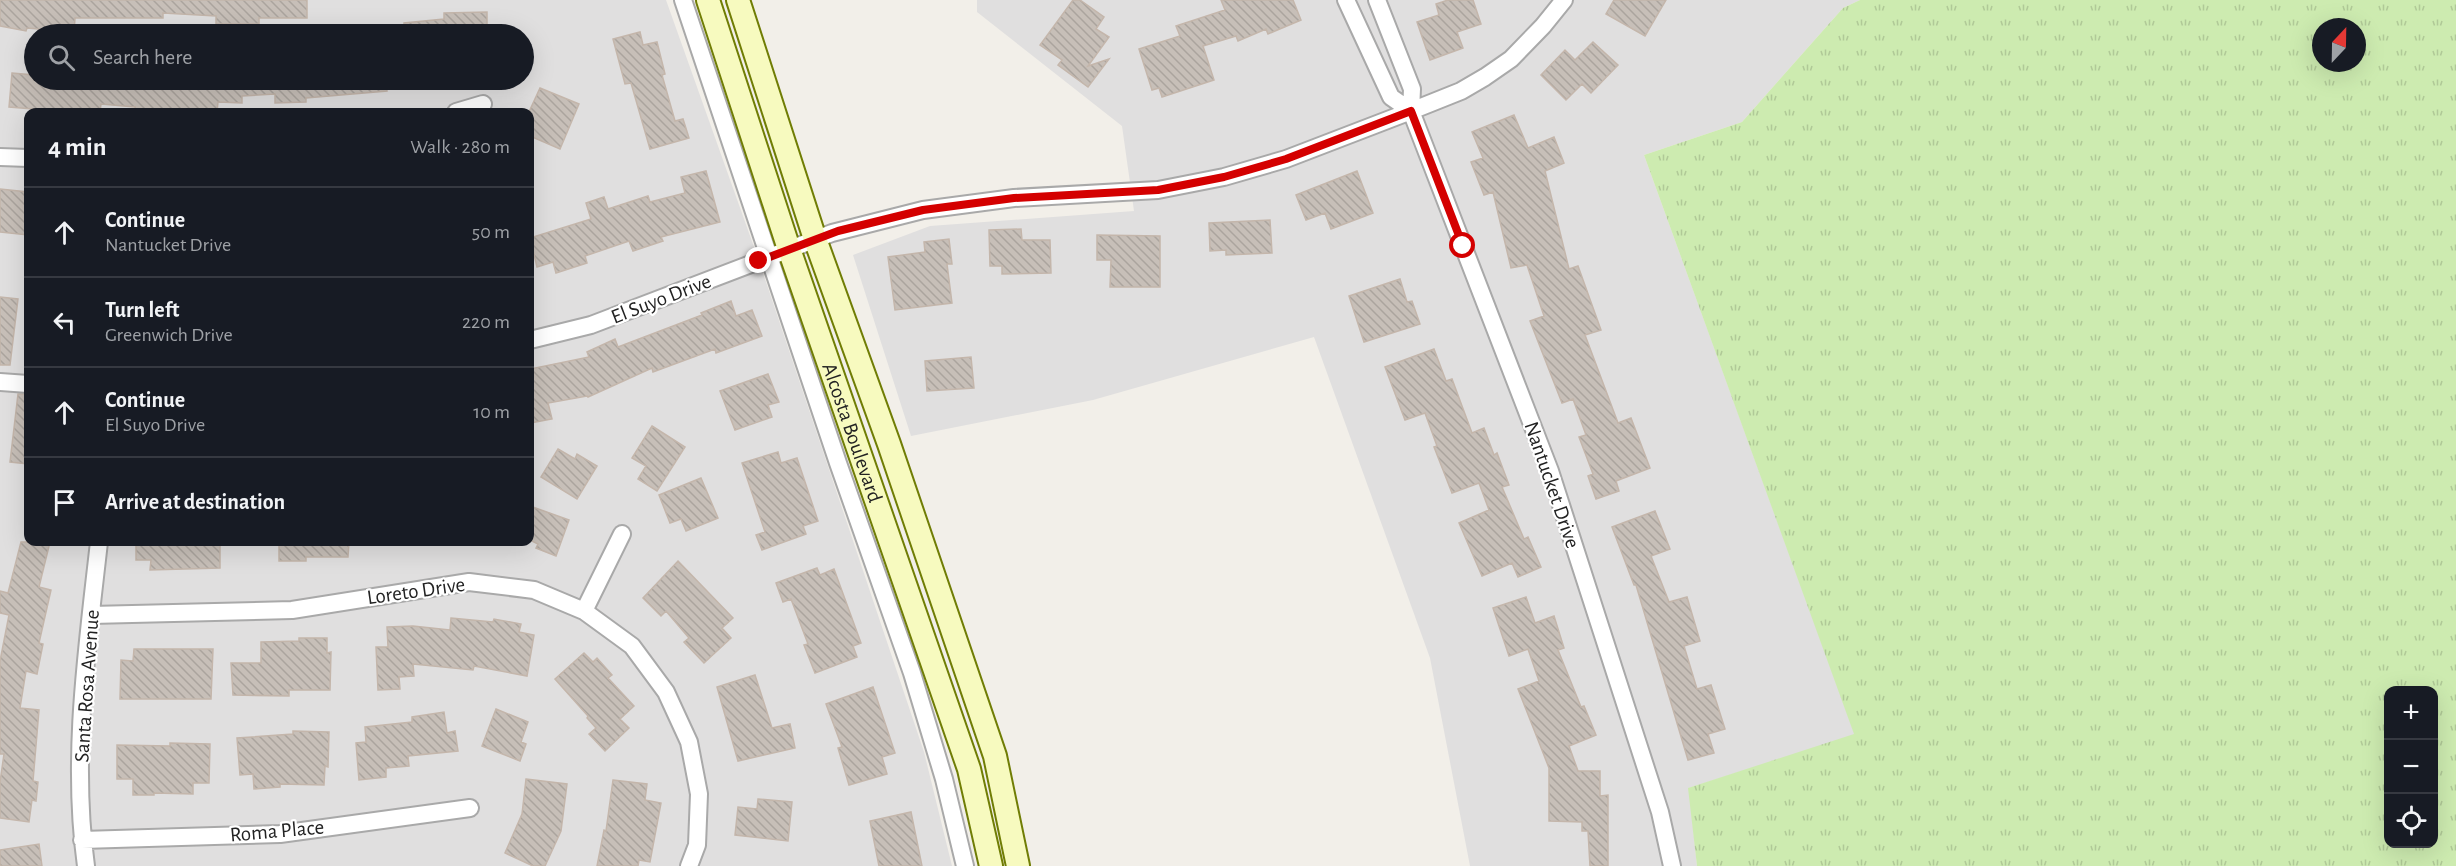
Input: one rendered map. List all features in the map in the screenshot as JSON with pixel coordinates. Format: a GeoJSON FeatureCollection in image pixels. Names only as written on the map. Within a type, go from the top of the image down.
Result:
{"type":"FeatureCollection","features":[{"type":"Feature","properties":{"kind":"main road","name":"Alcosta Boulevard"},"geometry":{"type":"LineString","coordinates":[[708,0],[780,253],[969,769],[991,866]]}},
{"type":"Feature","properties":{"kind":"main road","name":"Alcosta Boulevard"},"geometry":{"type":"LineString","coordinates":[[738,0],[815,239],[889,444],[995,756],[1018,866]]}},
{"type":"Feature","properties":{"kind":"street","name":"Alcosta Boulevard"},"geometry":{"type":"LineString","coordinates":[[683,0],[780,253],[838,463],[912,673],[944,779],[965,866]]}},
{"type":"Feature","properties":{"kind":"street"},"geometry":{"type":"LineString","coordinates":[[1346,0],[1390,97],[1411,111]]}},
{"type":"Feature","properties":{"kind":"street","name":"Nantucket Drive"},"geometry":{"type":"LineString","coordinates":[[1377,0],[1412,89],[1411,111],[1550,471],[1660,812],[1672,866]]}},
{"type":"Feature","properties":{"kind":"street","name":"El Suyo Drive"},"geometry":{"type":"LineString","coordinates":[[534,339],[591,325],[838,231],[923,210],[1014,198],[1158,190],[1224,177],[1286,159],[1461,91],[1511,59],[1564,0]]}},
{"type":"Feature","properties":{"kind":"street"},"geometry":{"type":"LineString","coordinates":[[470,108],[483,104]]}},
{"type":"Feature","properties":{"kind":"street"},"geometry":{"type":"LineString","coordinates":[[0,157],[24,158]]}},
{"type":"Feature","properties":{"kind":"street"},"geometry":{"type":"LineString","coordinates":[[0,382],[24,384]]}},
{"type":"Feature","properties":{"kind":"street"},"geometry":{"type":"LineString","coordinates":[[584,611],[622,534]]}},
{"type":"Feature","properties":{"kind":"street","name":"Santa Rosa Avenue"},"geometry":{"type":"LineString","coordinates":[[86,866],[82,840],[79,736],[99,546]]}},
{"type":"Feature","properties":{"kind":"street","name":"Loreto Drive"},"geometry":{"type":"LineString","coordinates":[[91,615],[292,610],[468,582],[534,590],[584,611],[632,646],[666,692],[689,742],[699,794],[697,845],[690,866]]}},
{"type":"Feature","properties":{"kind":"street","name":"Roma Place"},"geometry":{"type":"LineString","coordinates":[[82,840],[280,834],[470,808]]}},
{"type":"Feature","properties":{"kind":"shaded area"},"geometry":{"type":"Polygon","coordinates":[[[0,0],[666,0],[759,261],[924,752],[952,866],[0,866],[0,0]]]}},
{"type":"Feature","properties":{"kind":"shaded area"},"geometry":{"type":"Polygon","coordinates":[[[977,0],[1860,0],[1843,8],[1742,122],[1644,155],[1855,735],[1689,788],[1697,866],[1470,866],[1430,658],[1314,337],[1093,400],[911,436],[853,255],[930,226],[1134,211],[1122,126],[977,12],[977,0]]]}},
{"type":"Feature","properties":{"kind":"green space"},"geometry":{"type":"Polygon","coordinates":[[[1860,0],[2456,0],[2456,866],[1697,866],[1688,788],[1854,734],[1644,155],[1742,122],[1843,8],[1860,0]]]}},
{"type":"Feature","properties":{"kind":"building"},"geometry":{"type":"Polygon","coordinates":[[[0,0],[307,0],[307,18],[259,18],[259,24],[216,24],[216,16],[163,13],[163,18],[75,18],[75,24],[24,24],[24,31],[0,26],[0,0]]]}},
{"type":"Feature","properties":{"kind":"building"},"geometry":{"type":"Polygon","coordinates":[[[1073,0],[1080,0],[1104,17],[1096,29],[1109,37],[1088,66],[1109,59],[1088,87],[1058,65],[1062,60],[1040,45],[1073,0]]]}},
{"type":"Feature","properties":{"kind":"building"},"geometry":{"type":"Polygon","coordinates":[[[1221,0],[1293,0],[1301,20],[1268,34],[1266,29],[1238,41],[1236,36],[1203,46],[1214,80],[1162,97],[1159,88],[1152,90],[1139,49],[1180,36],[1176,26],[1225,10],[1221,0]]]}},
{"type":"Feature","properties":{"kind":"building"},"geometry":{"type":"Polygon","coordinates":[[[1448,0],[1473,0],[1481,24],[1457,32],[1463,48],[1430,60],[1417,22],[1439,15],[1436,4],[1448,0]]]}},
{"type":"Feature","properties":{"kind":"building"},"geometry":{"type":"Polygon","coordinates":[[[1614,0],[1666,0],[1645,36],[1606,14],[1614,0]]]}},
{"type":"Feature","properties":{"kind":"building"},"geometry":{"type":"Polygon","coordinates":[[[487,12],[487,24],[404,24],[444,19],[444,13],[487,12]]]}},
{"type":"Feature","properties":{"kind":"building"},"geometry":{"type":"Polygon","coordinates":[[[640,32],[643,45],[657,42],[665,74],[662,75],[675,121],[683,119],[689,138],[650,149],[631,83],[625,84],[613,39],[640,32]]]}},
{"type":"Feature","properties":{"kind":"building"},"geometry":{"type":"Polygon","coordinates":[[[1593,42],[1618,65],[1591,93],[1582,84],[1566,100],[1541,75],[1565,50],[1575,60],[1593,42]]]}},
{"type":"Feature","properties":{"kind":"building"},"geometry":{"type":"Polygon","coordinates":[[[12,73],[24,74],[24,90],[387,91],[306,98],[306,102],[275,103],[275,94],[242,96],[242,103],[218,102],[217,108],[135,108],[101,104],[100,108],[9,107],[12,73]]]}},
{"type":"Feature","properties":{"kind":"building"},"geometry":{"type":"Polygon","coordinates":[[[540,88],[579,104],[560,149],[534,138],[534,108],[531,108],[540,88]]]}},
{"type":"Feature","properties":{"kind":"building"},"geometry":{"type":"Polygon","coordinates":[[[1514,115],[1528,148],[1554,137],[1564,163],[1545,171],[1569,269],[1578,266],[1601,330],[1585,335],[1618,423],[1631,418],[1650,468],[1616,481],[1619,491],[1596,499],[1588,476],[1593,474],[1579,437],[1586,435],[1573,399],[1562,403],[1530,321],[1544,316],[1527,265],[1511,268],[1493,192],[1484,195],[1471,162],[1483,158],[1472,132],[1514,115]]]}},
{"type":"Feature","properties":{"kind":"building"},"geometry":{"type":"Polygon","coordinates":[[[706,171],[720,222],[661,237],[663,241],[633,251],[629,241],[585,256],[587,263],[556,273],[553,262],[537,267],[534,237],[591,219],[586,203],[604,197],[608,209],[648,196],[650,202],[685,193],[681,177],[706,171]]]}},
{"type":"Feature","properties":{"kind":"building"},"geometry":{"type":"Polygon","coordinates":[[[1357,171],[1373,213],[1331,229],[1325,213],[1306,220],[1296,195],[1357,171]]]}},
{"type":"Feature","properties":{"kind":"building"},"geometry":{"type":"Polygon","coordinates":[[[0,189],[24,192],[24,235],[0,232],[0,189]]]}},
{"type":"Feature","properties":{"kind":"building"},"geometry":{"type":"Polygon","coordinates":[[[1270,220],[1272,253],[1226,255],[1226,250],[1210,251],[1209,223],[1270,220]]]}},
{"type":"Feature","properties":{"kind":"building"},"geometry":{"type":"Polygon","coordinates":[[[1021,229],[1022,240],[1050,240],[1051,273],[1002,274],[1002,266],[990,266],[989,230],[1021,229]]]}},
{"type":"Feature","properties":{"kind":"building"},"geometry":{"type":"Polygon","coordinates":[[[1097,235],[1160,236],[1160,287],[1110,287],[1111,260],[1097,260],[1097,235]]]}},
{"type":"Feature","properties":{"kind":"building"},"geometry":{"type":"Polygon","coordinates":[[[949,239],[952,264],[947,264],[952,303],[895,310],[888,257],[925,252],[924,242],[949,239]]]}},
{"type":"Feature","properties":{"kind":"building"},"geometry":{"type":"Polygon","coordinates":[[[1400,279],[1407,302],[1412,301],[1420,324],[1364,342],[1349,296],[1400,279]]]}},
{"type":"Feature","properties":{"kind":"building"},"geometry":{"type":"Polygon","coordinates":[[[0,297],[18,299],[10,365],[0,365],[0,297]]]}},
{"type":"Feature","properties":{"kind":"building"},"geometry":{"type":"Polygon","coordinates":[[[731,301],[736,316],[752,310],[762,336],[716,353],[715,349],[653,372],[652,368],[588,397],[548,403],[552,419],[534,422],[534,368],[589,357],[587,352],[615,339],[618,347],[702,315],[701,313],[731,301]]]}},
{"type":"Feature","properties":{"kind":"building"},"geometry":{"type":"Polygon","coordinates":[[[1434,349],[1446,381],[1452,379],[1472,433],[1484,428],[1494,455],[1497,453],[1509,485],[1502,487],[1524,539],[1528,537],[1541,567],[1518,577],[1512,563],[1482,576],[1459,523],[1489,510],[1479,483],[1452,493],[1434,447],[1437,446],[1425,413],[1405,420],[1385,367],[1434,349]]]}},
{"type":"Feature","properties":{"kind":"building"},"geometry":{"type":"Polygon","coordinates":[[[971,357],[974,388],[927,391],[925,361],[971,357]]]}},
{"type":"Feature","properties":{"kind":"building"},"geometry":{"type":"Polygon","coordinates":[[[768,374],[779,402],[768,405],[772,417],[735,430],[720,391],[768,374]]]}},
{"type":"Feature","properties":{"kind":"building"},"geometry":{"type":"Polygon","coordinates":[[[18,394],[24,394],[24,464],[10,462],[18,394]]]}},
{"type":"Feature","properties":{"kind":"building"},"geometry":{"type":"Polygon","coordinates":[[[652,426],[685,447],[657,491],[638,479],[646,466],[632,458],[652,426]]]}},
{"type":"Feature","properties":{"kind":"building"},"geometry":{"type":"Polygon","coordinates":[[[558,449],[575,459],[577,454],[597,466],[577,499],[541,477],[558,449]]]}},
{"type":"Feature","properties":{"kind":"building"},"geometry":{"type":"Polygon","coordinates":[[[778,452],[781,463],[797,458],[818,521],[803,526],[806,534],[762,550],[756,535],[765,532],[742,463],[778,452]]]}},
{"type":"Feature","properties":{"kind":"building"},"geometry":{"type":"Polygon","coordinates":[[[701,478],[718,518],[686,531],[681,519],[670,523],[659,495],[701,478]]]}},
{"type":"Feature","properties":{"kind":"building"},"geometry":{"type":"Polygon","coordinates":[[[534,507],[569,520],[556,556],[536,548],[538,544],[534,542],[534,507]]]}},
{"type":"Feature","properties":{"kind":"building"},"geometry":{"type":"Polygon","coordinates":[[[1655,511],[1670,549],[1651,556],[1669,602],[1687,597],[1700,641],[1684,646],[1697,689],[1711,685],[1725,729],[1708,734],[1714,753],[1688,760],[1636,585],[1634,585],[1612,527],[1655,511]]]}},
{"type":"Feature","properties":{"kind":"building"},"geometry":{"type":"Polygon","coordinates":[[[21,542],[24,542],[24,546],[49,546],[39,587],[51,590],[39,643],[43,644],[37,674],[26,671],[20,708],[39,710],[33,781],[38,782],[36,801],[32,800],[29,822],[0,818],[0,782],[4,754],[0,754],[0,661],[9,615],[0,613],[0,591],[8,593],[21,542]]]}},
{"type":"Feature","properties":{"kind":"building"},"geometry":{"type":"Polygon","coordinates":[[[136,546],[220,546],[220,568],[150,570],[151,560],[136,560],[136,546]]]}},
{"type":"Feature","properties":{"kind":"building"},"geometry":{"type":"Polygon","coordinates":[[[279,546],[349,546],[348,557],[306,557],[306,561],[279,561],[279,546]]]}},
{"type":"Feature","properties":{"kind":"building"},"geometry":{"type":"Polygon","coordinates":[[[678,561],[733,618],[722,628],[731,638],[704,663],[684,642],[689,638],[666,611],[661,616],[643,598],[678,561]]]}},
{"type":"Feature","properties":{"kind":"building"},"geometry":{"type":"Polygon","coordinates":[[[817,568],[820,575],[834,569],[861,643],[853,646],[857,657],[815,673],[804,645],[808,644],[791,599],[783,602],[776,583],[817,568]]]}},
{"type":"Feature","properties":{"kind":"building"},"geometry":{"type":"Polygon","coordinates":[[[1526,597],[1535,623],[1554,616],[1564,648],[1558,650],[1581,707],[1584,706],[1596,735],[1569,746],[1578,771],[1600,771],[1600,796],[1608,795],[1608,866],[1590,866],[1588,831],[1582,831],[1582,822],[1549,821],[1549,768],[1518,689],[1539,681],[1528,649],[1509,656],[1493,608],[1526,597]]]}},
{"type":"Feature","properties":{"kind":"building"},"geometry":{"type":"Polygon","coordinates":[[[451,618],[493,622],[494,619],[521,624],[519,632],[534,635],[527,676],[474,666],[473,670],[413,664],[414,676],[399,677],[400,689],[378,690],[376,647],[388,647],[387,627],[413,626],[450,630],[451,618]]]}},
{"type":"Feature","properties":{"kind":"building"},"geometry":{"type":"Polygon","coordinates":[[[299,638],[327,638],[327,653],[331,652],[330,690],[289,690],[289,696],[233,695],[231,663],[261,663],[261,642],[299,641],[299,638]]]}},
{"type":"Feature","properties":{"kind":"building"},"geometry":{"type":"Polygon","coordinates":[[[134,649],[213,649],[211,699],[120,699],[121,660],[133,661],[134,649]]]}},
{"type":"Feature","properties":{"kind":"building"},"geometry":{"type":"Polygon","coordinates":[[[584,653],[593,662],[597,658],[612,675],[608,678],[634,706],[620,719],[629,728],[605,751],[589,734],[596,728],[587,718],[588,716],[555,679],[584,653]]]}},
{"type":"Feature","properties":{"kind":"building"},"geometry":{"type":"Polygon","coordinates":[[[755,675],[772,728],[790,724],[795,748],[738,761],[717,687],[755,675]]]}},
{"type":"Feature","properties":{"kind":"building"},"geometry":{"type":"Polygon","coordinates":[[[873,687],[895,753],[882,757],[887,774],[849,785],[838,748],[842,747],[826,704],[873,687]]]}},
{"type":"Feature","properties":{"kind":"building"},"geometry":{"type":"Polygon","coordinates":[[[496,709],[528,722],[521,742],[526,744],[520,761],[482,746],[496,709]]]}},
{"type":"Feature","properties":{"kind":"building"},"geometry":{"type":"Polygon","coordinates":[[[444,712],[447,733],[455,731],[458,751],[408,756],[409,766],[386,768],[386,777],[359,780],[356,743],[366,742],[365,727],[412,722],[412,717],[444,712]]]}},
{"type":"Feature","properties":{"kind":"building"},"geometry":{"type":"Polygon","coordinates":[[[293,731],[329,732],[328,767],[325,766],[324,785],[280,784],[280,787],[254,789],[253,774],[240,775],[237,738],[293,734],[293,731]]]}},
{"type":"Feature","properties":{"kind":"building"},"geometry":{"type":"Polygon","coordinates":[[[170,743],[210,744],[209,783],[193,783],[193,794],[133,795],[133,779],[117,779],[117,745],[170,746],[170,743]]]}},
{"type":"Feature","properties":{"kind":"building"},"geometry":{"type":"Polygon","coordinates":[[[526,779],[567,784],[561,831],[545,866],[533,866],[505,853],[522,814],[526,779]]]}},
{"type":"Feature","properties":{"kind":"building"},"geometry":{"type":"Polygon","coordinates":[[[613,780],[647,784],[645,800],[661,803],[650,862],[639,860],[638,866],[597,866],[604,830],[606,831],[613,780]]]}},
{"type":"Feature","properties":{"kind":"building"},"geometry":{"type":"Polygon","coordinates":[[[758,799],[792,802],[788,841],[735,835],[738,807],[757,809],[758,799]]]}},
{"type":"Feature","properties":{"kind":"building"},"geometry":{"type":"Polygon","coordinates":[[[911,812],[922,866],[879,866],[870,821],[911,812]]]}},
{"type":"Feature","properties":{"kind":"building"},"geometry":{"type":"Polygon","coordinates":[[[39,844],[42,866],[0,866],[0,850],[39,844]]]}},
{"type":"Feature","properties":{"kind":"route"},"geometry":{"type":"LineString","coordinates":[[759,261],[838,231],[923,210],[1014,198],[1158,190],[1224,177],[1286,159],[1411,111],[1463,246]]}}]}
